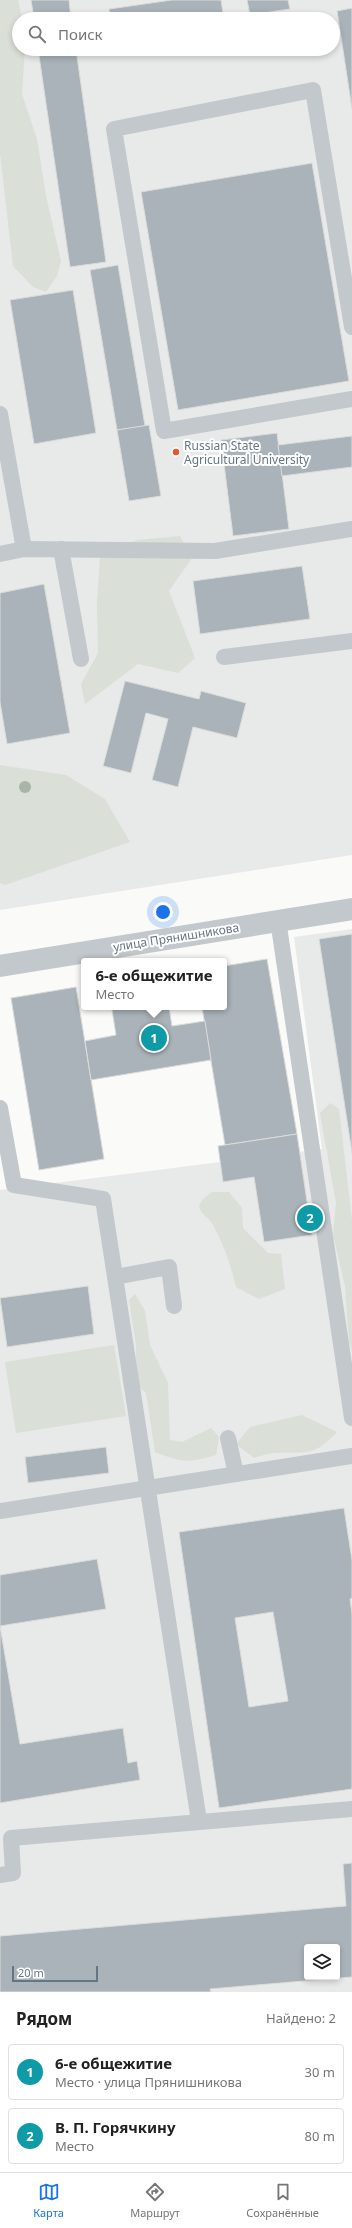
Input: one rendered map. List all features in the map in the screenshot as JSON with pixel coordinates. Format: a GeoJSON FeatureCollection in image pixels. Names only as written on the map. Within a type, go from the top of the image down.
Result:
{"type":"FeatureCollection","features":[{"type":"Feature","properties":{"kind":"street","name":"улица Прянишникова"},"geometry":{"type":"LineString","coordinates":[[0,966],[352,909]]}},
{"type":"Feature","properties":{"kind":"lane"},"geometry":{"type":"LineString","coordinates":[[352,326],[313,90],[114,129],[164,431],[352,399]]}},
{"type":"Feature","properties":{"kind":"lane"},"geometry":{"type":"LineString","coordinates":[[0,414],[24,549]]}},
{"type":"Feature","properties":{"kind":"lane"},"geometry":{"type":"LineString","coordinates":[[0,554],[24,549],[215,551],[352,529]]}},
{"type":"Feature","properties":{"kind":"lane"},"geometry":{"type":"LineString","coordinates":[[61,550],[81,660]]}},
{"type":"Feature","properties":{"kind":"lane"},"geometry":{"type":"LineString","coordinates":[[224,657],[352,640]]}},
{"type":"Feature","properties":{"kind":"lane"},"geometry":{"type":"LineString","coordinates":[[278,920],[352,1418]]}},
{"type":"Feature","properties":{"kind":"lane"},"geometry":{"type":"LineString","coordinates":[[0,1108],[14,1185],[103,1199],[199,1821]]}},
{"type":"Feature","properties":{"kind":"lane"},"geometry":{"type":"LineString","coordinates":[[115,1278],[169,1267],[174,1306]]}},
{"type":"Feature","properties":{"kind":"lane"},"geometry":{"type":"LineString","coordinates":[[228,1438],[236,1474]]}},
{"type":"Feature","properties":{"kind":"lane"},"geometry":{"type":"LineString","coordinates":[[0,1511],[352,1456]]}},
{"type":"Feature","properties":{"kind":"lane"},"geometry":{"type":"LineString","coordinates":[[0,1875],[14,1873],[11,1838],[352,1809]]}},
{"type":"Feature","properties":{"kind":"shaded area","name":"Russian State Agricultural University"},"geometry":{"type":"Polygon","coordinates":[[[0,0],[352,0],[352,855],[0,910],[0,0]]]}},
{"type":"Feature","properties":{"kind":"shaded area"},"geometry":{"type":"Polygon","coordinates":[[[0,0],[18,0],[21,12],[12,12],[12,56],[25,56],[22,94],[37,139],[46,196],[61,261],[57,276],[46,292],[33,287],[13,266],[0,153],[0,0]]]}},
{"type":"Feature","properties":{"kind":"shaded area"},"geometry":{"type":"Polygon","coordinates":[[[180,536],[192,558],[169,591],[195,658],[178,673],[138,664],[85,704],[81,684],[98,653],[97,602],[100,558],[137,540],[180,536]]]}},
{"type":"Feature","properties":{"kind":"shaded area"},"geometry":{"type":"Polygon","coordinates":[[[0,765],[66,775],[105,799],[130,842],[5,885],[0,883],[0,765]]]}},
{"type":"Feature","properties":{"kind":"shaded area"},"geometry":{"type":"Polygon","coordinates":[[[352,929],[352,1992],[0,1992],[0,1190],[322,1149],[294,937],[352,929]]]}},
{"type":"Feature","properties":{"kind":"shaded area"},"geometry":{"type":"Polygon","coordinates":[[[330,1103],[339,1109],[352,1220],[352,1351],[349,1342],[345,1286],[333,1234],[336,1203],[320,1113],[330,1103]]]}},
{"type":"Feature","properties":{"kind":"shaded area"},"geometry":{"type":"Polygon","coordinates":[[[212,1192],[229,1192],[242,1208],[243,1228],[268,1253],[281,1254],[285,1289],[259,1299],[236,1287],[221,1240],[211,1222],[202,1213],[199,1206],[202,1200],[212,1192]]]}},
{"type":"Feature","properties":{"kind":"shaded area"},"geometry":{"type":"Polygon","coordinates":[[[135,1294],[145,1311],[150,1345],[168,1383],[170,1440],[182,1442],[211,1428],[219,1437],[216,1455],[185,1461],[155,1452],[146,1393],[136,1384],[136,1345],[129,1300],[135,1294]]]}},
{"type":"Feature","properties":{"kind":"shaded area"},"geometry":{"type":"Polygon","coordinates":[[[114,1345],[126,1416],[16,1433],[5,1362],[114,1345]]]}},
{"type":"Feature","properties":{"kind":"shaded area"},"geometry":{"type":"Polygon","coordinates":[[[302,1415],[337,1432],[322,1446],[309,1452],[272,1453],[254,1458],[236,1444],[250,1427],[302,1415]]]}},
{"type":"Feature","properties":{"kind":"building"},"geometry":{"type":"Polygon","coordinates":[[[31,0],[69,0],[70,12],[33,12],[31,0]]]}},
{"type":"Feature","properties":{"kind":"building"},"geometry":{"type":"Polygon","coordinates":[[[172,0],[221,0],[223,12],[109,12],[109,9],[172,0]]]}},
{"type":"Feature","properties":{"kind":"building"},"geometry":{"type":"Polygon","coordinates":[[[247,0],[288,0],[290,9],[270,12],[249,12],[247,0]]]}},
{"type":"Feature","properties":{"kind":"building"},"geometry":{"type":"Polygon","coordinates":[[[352,8],[352,109],[340,31],[340,12],[337,11],[352,8]]]}},
{"type":"Feature","properties":{"kind":"building"},"geometry":{"type":"Polygon","coordinates":[[[39,56],[77,56],[106,262],[70,267],[39,56]]]}},
{"type":"Feature","properties":{"kind":"building"},"geometry":{"type":"Polygon","coordinates":[[[312,163],[349,381],[178,410],[141,192],[312,163]]]}},
{"type":"Feature","properties":{"kind":"building"},"geometry":{"type":"Polygon","coordinates":[[[118,265],[145,426],[117,430],[90,270],[118,265]]]}},
{"type":"Feature","properties":{"kind":"building"},"geometry":{"type":"Polygon","coordinates":[[[73,290],[96,433],[34,444],[10,300],[73,290]]]}},
{"type":"Feature","properties":{"kind":"building"},"geometry":{"type":"Polygon","coordinates":[[[149,425],[161,496],[129,501],[117,430],[149,425]]]}},
{"type":"Feature","properties":{"kind":"building"},"geometry":{"type":"Polygon","coordinates":[[[277,433],[289,529],[233,536],[221,440],[277,433]]]}},
{"type":"Feature","properties":{"kind":"building"},"geometry":{"type":"Polygon","coordinates":[[[352,436],[352,467],[282,476],[278,445],[352,436]]]}},
{"type":"Feature","properties":{"kind":"building"},"geometry":{"type":"Polygon","coordinates":[[[302,566],[310,619],[200,634],[193,581],[302,566]]]}},
{"type":"Feature","properties":{"kind":"building"},"geometry":{"type":"Polygon","coordinates":[[[44,584],[70,733],[7,744],[0,702],[0,593],[44,584]]]}},
{"type":"Feature","properties":{"kind":"building"},"geometry":{"type":"Polygon","coordinates":[[[125,681],[199,699],[201,691],[246,703],[237,738],[193,727],[178,787],[152,780],[168,719],[146,713],[131,773],[103,766],[125,681]]]}},
{"type":"Feature","properties":{"kind":"building"},"geometry":{"type":"Polygon","coordinates":[[[352,934],[352,1153],[319,939],[352,934]]]}},
{"type":"Feature","properties":{"kind":"building"},"geometry":{"type":"Polygon","coordinates":[[[267,959],[297,1134],[225,1145],[202,1010],[227,1010],[227,966],[267,959]]]}},
{"type":"Feature","properties":{"kind":"building"},"geometry":{"type":"Polygon","coordinates":[[[76,987],[104,1159],[39,1170],[11,998],[76,987]]]}},
{"type":"Feature","properties":{"kind":"building"},"geometry":{"type":"Polygon","coordinates":[[[112,1010],[169,1010],[172,1026],[205,1021],[211,1060],[91,1080],[85,1041],[116,1035],[112,1010]]]}},
{"type":"Feature","properties":{"kind":"building"},"geometry":{"type":"Polygon","coordinates":[[[297,1134],[312,1235],[264,1242],[254,1177],[223,1182],[218,1146],[297,1134]]]}},
{"type":"Feature","properties":{"kind":"building"},"geometry":{"type":"Polygon","coordinates":[[[88,1286],[94,1334],[7,1347],[0,1298],[88,1286]]]}},
{"type":"Feature","properties":{"kind":"building"},"geometry":{"type":"Polygon","coordinates":[[[106,1447],[109,1473],[28,1483],[25,1457],[106,1447]]]}},
{"type":"Feature","properties":{"kind":"building"},"geometry":{"type":"Polygon","coordinates":[[[344,1508],[352,1560],[352,1598],[350,1599],[352,1614],[352,1789],[219,1808],[179,1532],[344,1508]],[[273,1612],[235,1618],[249,1707],[288,1701],[273,1612]]]}},
{"type":"Feature","properties":{"kind":"building"},"geometry":{"type":"Polygon","coordinates":[[[97,1559],[106,1609],[0,1626],[0,1575],[97,1559]]]}},
{"type":"Feature","properties":{"kind":"building"},"geometry":{"type":"Polygon","coordinates":[[[0,1626],[20,1744],[123,1728],[128,1763],[137,1761],[140,1780],[0,1803],[0,1626]]]}},
{"type":"Feature","properties":{"kind":"building"},"geometry":{"type":"Polygon","coordinates":[[[352,1863],[352,1977],[340,1978],[340,1944],[304,1944],[304,1980],[316,1980],[210,1989],[211,1992],[0,1992],[0,1936],[346,1906],[343,1864],[352,1863]]]}},
{"type":"Feature","properties":{"kind":"place","name":"Russian State Agricultural University"},"geometry":{"type":"Point","coordinates":[176,452]}},
{"type":"Feature","properties":{"kind":"place","name":"6-е общежитие"},"geometry":{"type":"Point","coordinates":[154,1038]}},
{"type":"Feature","properties":{"kind":"place","name":"В. П. Горячкину"},"geometry":{"type":"Point","coordinates":[310,1218]}}]}
